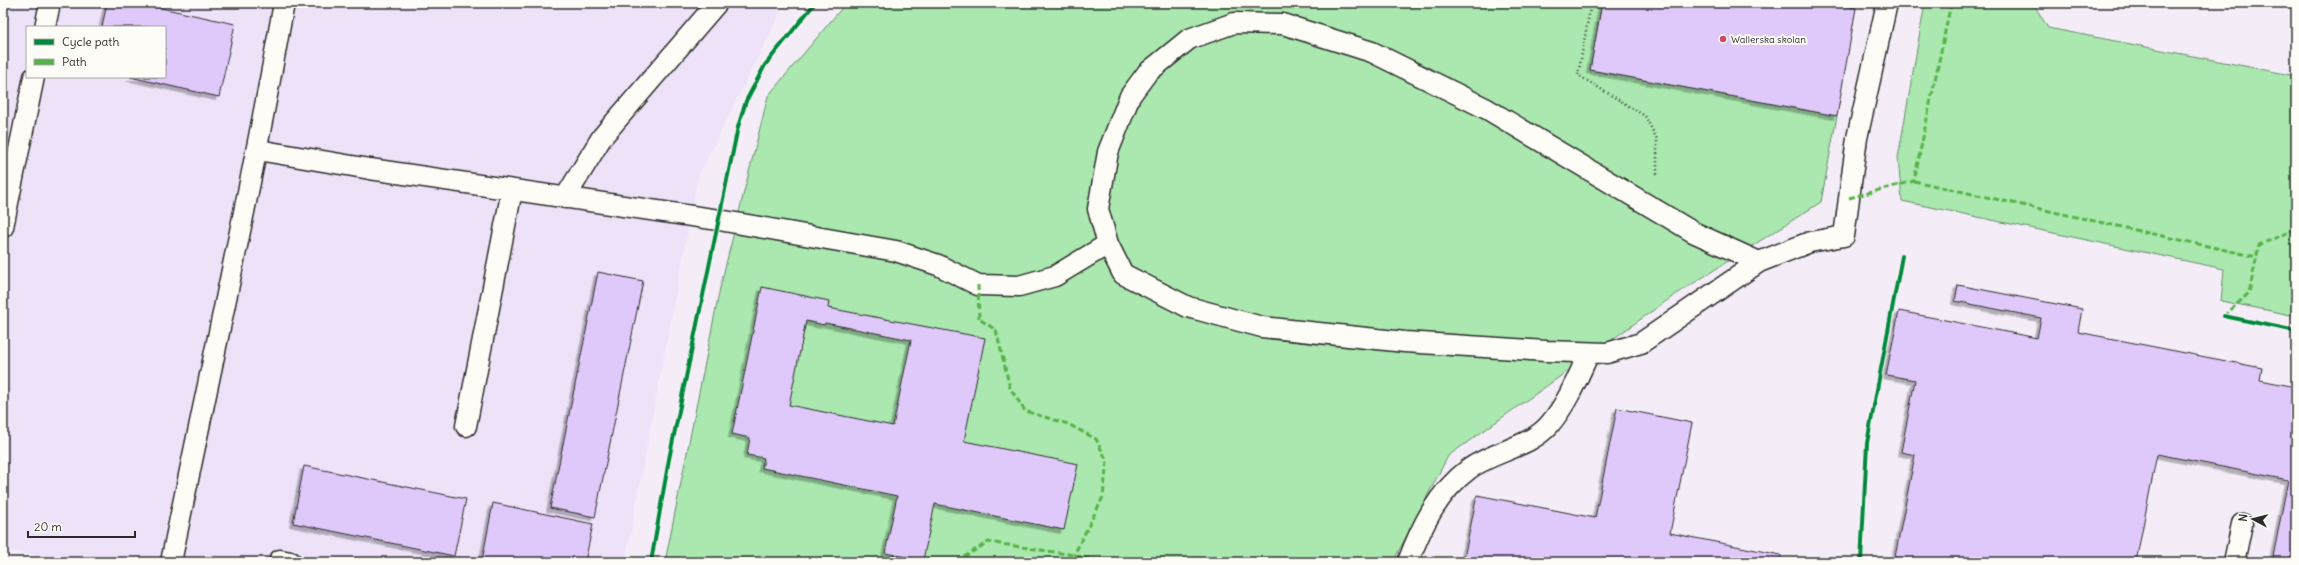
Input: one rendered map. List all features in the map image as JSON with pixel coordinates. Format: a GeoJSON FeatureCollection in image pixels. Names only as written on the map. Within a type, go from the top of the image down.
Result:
{"type":"FeatureCollection","features":[{"type":"Feature","properties":{"kind":"lane"},"geometry":{"type":"LineString","coordinates":[[45,26],[50,3]]}},
{"type":"Feature","properties":{"kind":"lane"},"geometry":{"type":"LineString","coordinates":[[171,562],[215,346],[258,150],[284,3]]}},
{"type":"Feature","properties":{"kind":"lane"},"geometry":{"type":"LineString","coordinates":[[565,198],[602,137],[717,3]]}},
{"type":"Feature","properties":{"kind":"lane"},"geometry":{"type":"LineString","coordinates":[[1759,262],[1693,232],[1487,109],[1372,52],[1283,24],[1234,23],[1189,39],[1147,73],[1130,96],[1108,152],[1098,208],[1108,244],[1123,274],[1188,307],[1262,327],[1405,342],[1607,353],[1641,343],[1759,262],[1810,242],[1844,236],[1857,138],[1887,3]]}},
{"type":"Feature","properties":{"kind":"lane"},"geometry":{"type":"LineString","coordinates":[[3,227],[34,78]]}},
{"type":"Feature","properties":{"kind":"lane"},"geometry":{"type":"LineString","coordinates":[[258,150],[370,169],[719,220],[896,251],[938,265],[978,284],[1019,286],[1055,276],[1108,244]]}},
{"type":"Feature","properties":{"kind":"lane"},"geometry":{"type":"LineString","coordinates":[[466,426],[512,190]]}},
{"type":"Feature","properties":{"kind":"lane"},"geometry":{"type":"LineString","coordinates":[[1408,562],[1422,525],[1443,494],[1469,468],[1525,442],[1548,425],[1569,395],[1589,352]]}},
{"type":"Feature","properties":{"kind":"lane"},"geometry":{"type":"LineString","coordinates":[[2234,562],[2242,524]]}},
{"type":"Feature","properties":{"kind":"path"},"geometry":{"type":"LineString","coordinates":[[1591,3],[1578,75],[1645,116],[1658,138],[1658,171],[1649,206]]}},
{"type":"Feature","properties":{"kind":"shaded area"},"geometry":{"type":"Polygon","coordinates":[[[3,3],[785,3],[698,177],[625,562],[85,562],[3,550],[3,3]]]}},
{"type":"Feature","properties":{"kind":"green space"},"geometry":{"type":"Polygon","coordinates":[[[846,3],[1602,3],[1590,70],[1837,116],[1821,202],[1672,297],[1448,456],[1393,562],[665,562],[720,288],[768,96],[846,3]]]}},
{"type":"Feature","properties":{"kind":"green space"},"geometry":{"type":"Polygon","coordinates":[[[1925,3],[2033,3],[2048,28],[2296,76],[2296,316],[2221,301],[2224,269],[1902,201],[1898,158],[1925,3]]]}},
{"type":"Feature","properties":{"kind":"building"},"geometry":{"type":"Polygon","coordinates":[[[107,3],[138,3],[235,24],[219,97],[134,78],[166,78],[166,26],[102,26],[107,3]]]}},
{"type":"Feature","properties":{"kind":"building","name":"Wallerska skolan"},"geometry":{"type":"Polygon","coordinates":[[[1602,3],[1828,3],[1856,8],[1837,116],[1590,70],[1602,3]]]}},
{"type":"Feature","properties":{"kind":"building"},"geometry":{"type":"Polygon","coordinates":[[[598,272],[643,281],[595,517],[550,508],[598,272]]]}},
{"type":"Feature","properties":{"kind":"building"},"geometry":{"type":"Polygon","coordinates":[[[1958,285],[2082,309],[2078,332],[2262,368],[2260,380],[2296,387],[2296,562],[2272,562],[2288,480],[2157,454],[2136,562],[1894,562],[1915,455],[1901,452],[1915,380],[1886,375],[1899,311],[2037,338],[2041,318],[1955,301],[1958,285]]]}},
{"type":"Feature","properties":{"kind":"building"},"geometry":{"type":"Polygon","coordinates":[[[762,287],[829,301],[828,308],[985,338],[964,441],[1078,464],[1064,530],[935,504],[923,560],[885,553],[897,496],[762,468],[764,458],[747,455],[750,438],[732,434],[762,287]],[[806,321],[789,405],[893,426],[911,340],[825,323],[824,325],[806,321]]]}},
{"type":"Feature","properties":{"kind":"building"},"geometry":{"type":"Polygon","coordinates":[[[1617,408],[1692,423],[1670,533],[1781,555],[1780,562],[1484,562],[1464,558],[1477,495],[1595,518],[1617,408]]]}},
{"type":"Feature","properties":{"kind":"building"},"geometry":{"type":"Polygon","coordinates":[[[304,466],[466,499],[454,556],[293,523],[304,466]]]}},
{"type":"Feature","properties":{"kind":"building"},"geometry":{"type":"Polygon","coordinates":[[[493,503],[593,524],[585,562],[482,561],[493,503]]]}},
{"type":"Feature","properties":{"kind":"marked path"},"geometry":{"type":"LineString","coordinates":[[1849,198],[1914,181],[1951,3]]}},
{"type":"Feature","properties":{"kind":"marked path"},"geometry":{"type":"LineString","coordinates":[[1914,181],[2257,257]]}},
{"type":"Feature","properties":{"kind":"marked path"},"geometry":{"type":"LineString","coordinates":[[2224,316],[2249,293],[2259,245],[2296,229]]}},
{"type":"Feature","properties":{"kind":"marked path"},"geometry":{"type":"LineString","coordinates":[[978,285],[979,319],[996,330],[1010,388],[1025,411],[1068,424],[1096,439],[1107,461],[1103,497],[1074,555]]}},
{"type":"Feature","properties":{"kind":"marked path"},"geometry":{"type":"LineString","coordinates":[[956,562],[988,542],[1074,555],[1103,562]]}},
{"type":"Feature","properties":{"kind":"cycle path"},"geometry":{"type":"LineString","coordinates":[[651,562],[669,459],[738,127],[746,101],[765,65],[815,3]]}},
{"type":"Feature","properties":{"kind":"cycle path"},"geometry":{"type":"LineString","coordinates":[[1861,562],[1867,443],[1902,256]]}},
{"type":"Feature","properties":{"kind":"cycle path"},"geometry":{"type":"LineString","coordinates":[[2224,316],[2296,331]]}},
{"type":"Feature","properties":{"kind":"place","name":"Wallerska skolan"},"geometry":{"type":"Point","coordinates":[1723,39]}}]}
